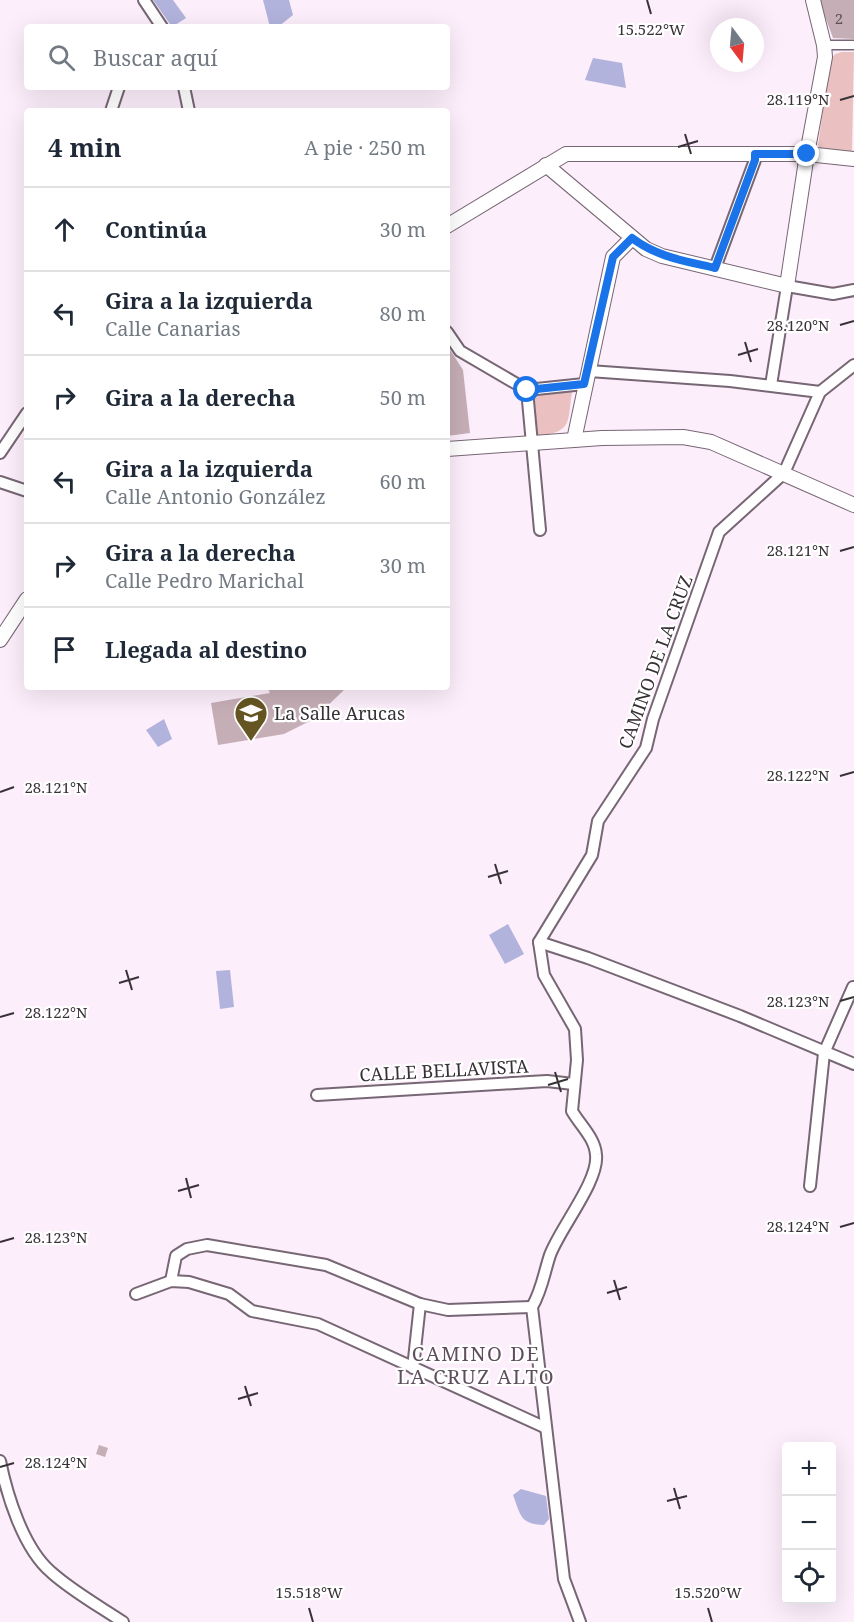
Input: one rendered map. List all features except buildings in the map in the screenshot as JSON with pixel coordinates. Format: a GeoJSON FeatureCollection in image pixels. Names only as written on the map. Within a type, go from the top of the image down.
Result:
{"type":"FeatureCollection","features":[{"type":"Feature","properties":{"kind":"street"},"geometry":{"type":"LineString","coordinates":[[144,0],[160,24]]}},
{"type":"Feature","properties":{"kind":"street"},"geometry":{"type":"LineString","coordinates":[[771,385],[807,154],[825,57],[813,0]]}},
{"type":"Feature","properties":{"kind":"street"},"geometry":{"type":"LineString","coordinates":[[824,45],[854,45]]}},
{"type":"Feature","properties":{"kind":"street"},"geometry":{"type":"LineString","coordinates":[[112,108],[118,90]]}},
{"type":"Feature","properties":{"kind":"street"},"geometry":{"type":"LineString","coordinates":[[185,90],[188,108]]}},
{"type":"Feature","properties":{"kind":"street"},"geometry":{"type":"LineString","coordinates":[[450,224],[566,154],[807,154],[854,159]]}},
{"type":"Feature","properties":{"kind":"street"},"geometry":{"type":"LineString","coordinates":[[715,268],[755,160],[755,154]]}},
{"type":"Feature","properties":{"kind":"street"},"geometry":{"type":"LineString","coordinates":[[546,165],[646,249],[663,256],[787,286],[833,294],[854,290]]}},
{"type":"Feature","properties":{"kind":"street"},"geometry":{"type":"LineString","coordinates":[[574,440],[613,257],[632,238]]}},
{"type":"Feature","properties":{"kind":"street"},"geometry":{"type":"LineString","coordinates":[[450,336],[460,351],[527,390],[587,377],[771,385],[820,392]]}},
{"type":"Feature","properties":{"kind":"street"},"geometry":{"type":"LineString","coordinates":[[784,473],[820,392],[854,365]]}},
{"type":"Feature","properties":{"kind":"street"},"geometry":{"type":"LineString","coordinates":[[527,390],[540,530]]}},
{"type":"Feature","properties":{"kind":"street"},"geometry":{"type":"LineString","coordinates":[[0,453],[24,418]]}},
{"type":"Feature","properties":{"kind":"street"},"geometry":{"type":"LineString","coordinates":[[450,449],[574,440],[683,437],[711,442],[854,505]]}},
{"type":"Feature","properties":{"kind":"street","name":"CAMINO DE LA CRUZ"},"geometry":{"type":"LineString","coordinates":[[538,942],[592,855],[598,821],[646,748],[653,719],[719,532],[784,473]]}},
{"type":"Feature","properties":{"kind":"street"},"geometry":{"type":"LineString","coordinates":[[0,482],[24,490]]}},
{"type":"Feature","properties":{"kind":"street"},"geometry":{"type":"LineString","coordinates":[[0,640],[24,604]]}},
{"type":"Feature","properties":{"kind":"street"},"geometry":{"type":"LineString","coordinates":[[580,1622],[564,1579],[556,1498],[544,1427],[532,1306],[540,1295],[551,1254],[591,1180],[597,1156],[592,1140],[572,1111],[576,1060],[575,1029],[544,975],[538,942],[588,958],[740,1016],[854,1064]]}},
{"type":"Feature","properties":{"kind":"street"},"geometry":{"type":"LineString","coordinates":[[810,1186],[824,1053],[853,987]]}},
{"type":"Feature","properties":{"kind":"street","name":"CALLE BELLAVISTA"},"geometry":{"type":"LineString","coordinates":[[317,1095],[547,1081],[573,1084]]}},
{"type":"Feature","properties":{"kind":"street"},"geometry":{"type":"LineString","coordinates":[[171,1281],[176,1256],[187,1249],[207,1245],[326,1265],[420,1304],[448,1310],[532,1306]]}},
{"type":"Feature","properties":{"kind":"street"},"geometry":{"type":"LineString","coordinates":[[136,1294],[171,1281],[189,1281],[229,1294],[252,1311],[318,1324],[544,1427]]}},
{"type":"Feature","properties":{"kind":"street"},"geometry":{"type":"LineString","coordinates":[[413,1368],[420,1304]]}},
{"type":"Feature","properties":{"kind":"street"},"geometry":{"type":"LineString","coordinates":[[0,1461],[7,1496],[31,1546],[49,1572],[123,1622]]}},
{"type":"Feature","properties":{"kind":"shaded area"},"geometry":{"type":"Polygon","coordinates":[[[854,52],[852,152],[821,149],[818,145],[830,61],[835,54],[854,52]]]}},
{"type":"Feature","properties":{"kind":"shaded area"},"geometry":{"type":"Polygon","coordinates":[[[567,389],[572,392],[566,424],[558,431],[539,436],[535,430],[532,401],[539,392],[567,389]]]}},
{"type":"Feature","properties":{"kind":"water"},"geometry":{"type":"Polygon","coordinates":[[[153,0],[173,0],[186,18],[177,24],[170,24],[153,0]]]}},
{"type":"Feature","properties":{"kind":"water"},"geometry":{"type":"Polygon","coordinates":[[[263,0],[289,0],[293,15],[282,24],[269,24],[263,0]]]}},
{"type":"Feature","properties":{"kind":"water"},"geometry":{"type":"Polygon","coordinates":[[[593,58],[622,63],[626,88],[585,80],[593,58]]]}},
{"type":"Feature","properties":{"kind":"water"},"geometry":{"type":"Polygon","coordinates":[[[164,719],[172,739],[158,747],[146,730],[164,719]]]}},
{"type":"Feature","properties":{"kind":"water"},"geometry":{"type":"Polygon","coordinates":[[[508,924],[524,954],[505,964],[489,935],[508,924]]]}},
{"type":"Feature","properties":{"kind":"water"},"geometry":{"type":"Polygon","coordinates":[[[230,970],[234,1007],[220,1009],[216,971],[230,970]]]}},
{"type":"Feature","properties":{"kind":"water"},"geometry":{"type":"Polygon","coordinates":[[[521,1489],[546,1496],[549,1519],[544,1525],[530,1523],[522,1518],[513,1495],[521,1489]]]}},
{"type":"Feature","properties":{"kind":"place","name":"La Salle Arucas"},"geometry":{"type":"Point","coordinates":[251,742]}},
{"type":"Feature","properties":{"kind":"district","name":"CAMINO DE LA CRUZ ALTO"},"geometry":{"type":"Point","coordinates":[476,1364]}},
{"type":"Feature","properties":{"kind":"route"},"geometry":{"type":"LineString","coordinates":[[527,390],[584,384],[589,371],[613,257],[628,240],[632,238],[646,249],[663,256],[715,268],[755,160],[755,154],[807,154]]}}]}
